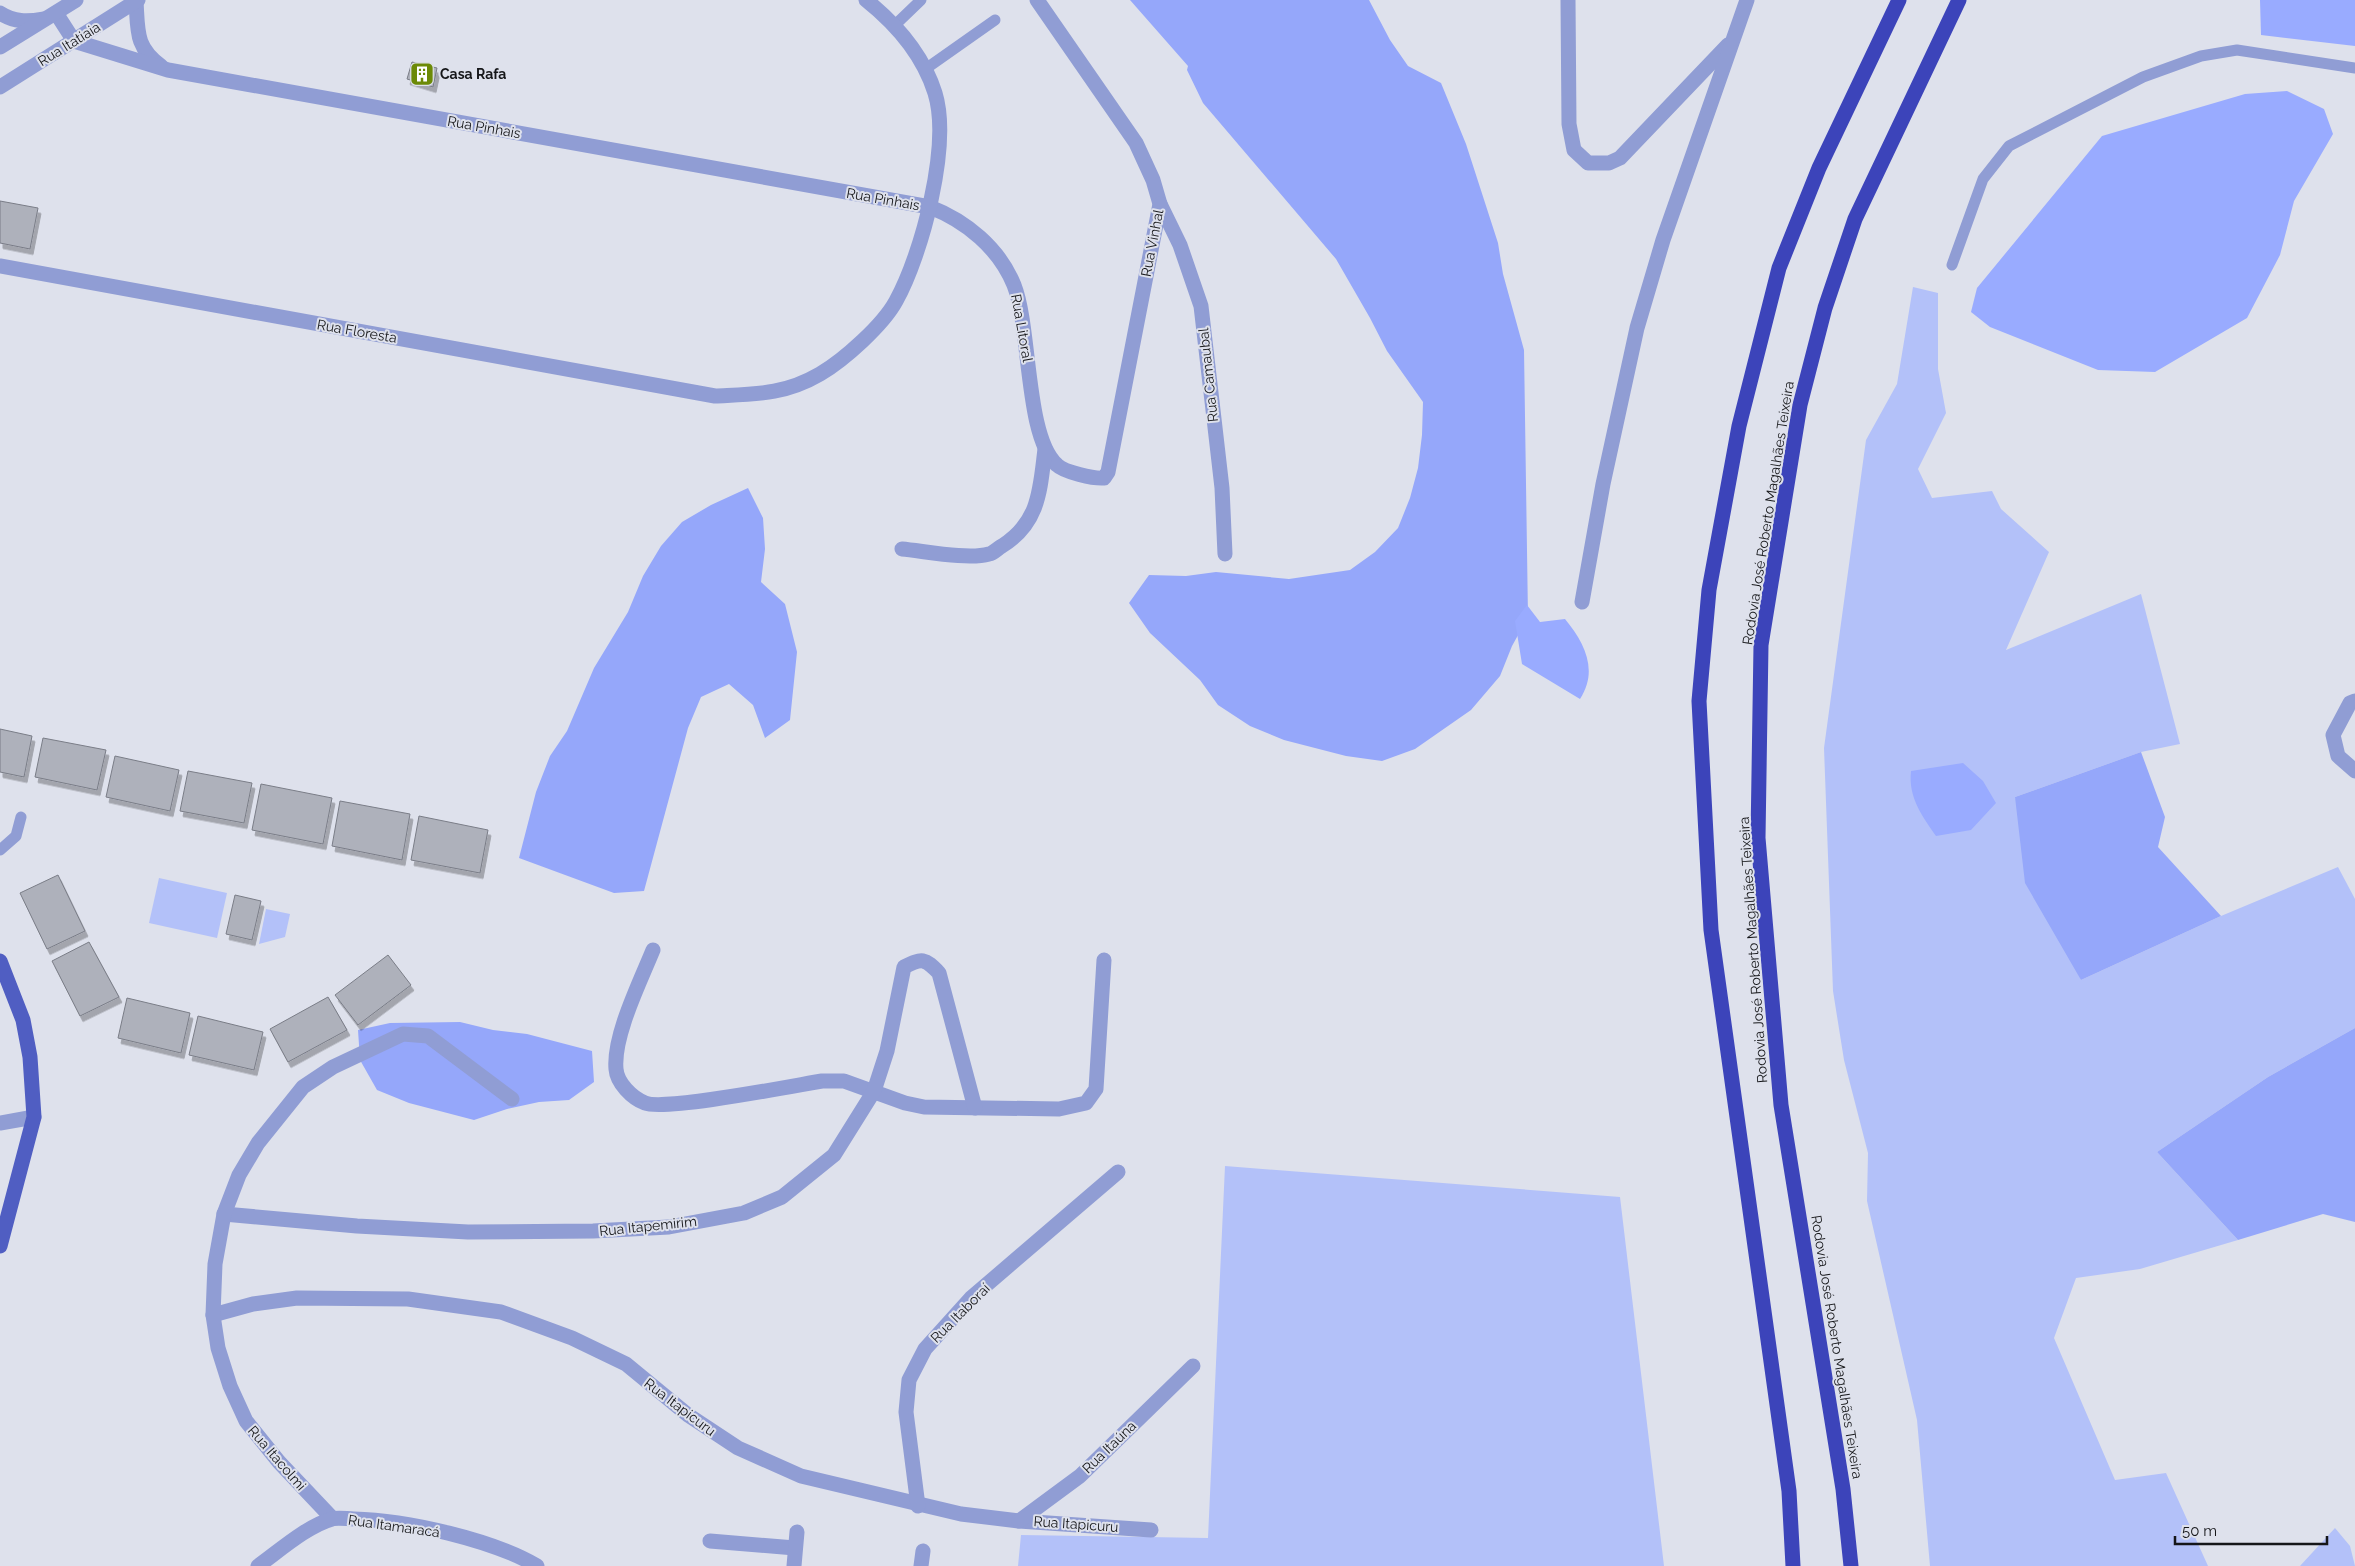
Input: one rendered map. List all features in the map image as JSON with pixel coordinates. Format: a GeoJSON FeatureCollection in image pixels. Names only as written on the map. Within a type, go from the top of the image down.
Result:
{"type":"FeatureCollection","features":[{"type":"Feature","properties":{"kind":"highway"},"geometry":{"type":"LineString","coordinates":[[1793,1566],[1789,1491],[1711,930],[1699,701],[1709,590],[1737,436],[1779,268],[1819,168],[1899,0]]}},
{"type":"Feature","properties":{"kind":"highway","name":"Rodovia José Roberto Magalhães Teixeira"},"geometry":{"type":"LineString","coordinates":[[1851,1566],[1843,1489],[1781,1106],[1758,838],[1761,645],[1800,405],[1825,308],[1855,219],[1959,0]]}},
{"type":"Feature","properties":{"kind":"main road"},"geometry":{"type":"LineString","coordinates":[[0,961],[23,1020],[30,1056],[34,1117],[0,1246]]}},
{"type":"Feature","properties":{"kind":"street"},"geometry":{"type":"LineString","coordinates":[[0,47],[76,0]]}},
{"type":"Feature","properties":{"kind":"street"},"geometry":{"type":"LineString","coordinates":[[866,0],[895,25],[918,56],[935,93],[940,137],[930,208]]}},
{"type":"Feature","properties":{"kind":"street","name":"Rua Vinhal"},"geometry":{"type":"LineString","coordinates":[[1037,0],[1136,142],[1153,180],[1160,204],[1108,472],[1104,478],[1095,479]]}},
{"type":"Feature","properties":{"kind":"street"},"geometry":{"type":"LineString","coordinates":[[1568,0],[1569,124],[1574,150],[1588,163],[1608,163],[1620,158],[1731,42]]}},
{"type":"Feature","properties":{"kind":"street"},"geometry":{"type":"LineString","coordinates":[[1582,602],[1603,484],[1637,328],[1663,240],[1747,0]]}},
{"type":"Feature","properties":{"kind":"street"},"geometry":{"type":"LineString","coordinates":[[137,1],[138,36],[148,56],[168,70]]}},
{"type":"Feature","properties":{"kind":"street","name":"Rua Itatiaia"},"geometry":{"type":"LineString","coordinates":[[0,87],[137,1]]}},
{"type":"Feature","properties":{"kind":"street"},"geometry":{"type":"LineString","coordinates":[[0,13],[8,18],[26,22],[51,16]]}},
{"type":"Feature","properties":{"kind":"street"},"geometry":{"type":"LineString","coordinates":[[51,16],[74,41]]}},
{"type":"Feature","properties":{"kind":"street","name":"Rua Pinhais"},"geometry":{"type":"LineString","coordinates":[[74,41],[168,70],[930,208]]}},
{"type":"Feature","properties":{"kind":"street","name":"Rua Camaubal"},"geometry":{"type":"LineString","coordinates":[[1160,204],[1180,245],[1201,306],[1222,488],[1224,554]]}},
{"type":"Feature","properties":{"kind":"street","name":"Rua Floresta"},"geometry":{"type":"LineString","coordinates":[[0,266],[715,396],[778,392],[820,374],[859,345],[896,303],[917,254],[930,208]]}},
{"type":"Feature","properties":{"kind":"street","name":"Rua Litoral"},"geometry":{"type":"LineString","coordinates":[[930,208],[953,216],[975,232],[999,258],[1014,284],[1021,308],[1037,425],[1045,449],[1057,466],[1095,479]]}},
{"type":"Feature","properties":{"kind":"street"},"geometry":{"type":"LineString","coordinates":[[902,548],[959,555],[990,554],[1011,540],[1034,514],[1041,484],[1045,449]]}},
{"type":"Feature","properties":{"kind":"street"},"geometry":{"type":"LineString","coordinates":[[2355,700],[2350,703],[2333,735],[2338,756],[2355,771]]}},
{"type":"Feature","properties":{"kind":"street"},"geometry":{"type":"LineString","coordinates":[[653,950],[628,1014],[620,1041],[616,1070],[626,1090],[645,1104],[673,1104],[822,1081],[844,1081],[905,1103],[924,1107],[1059,1109],[1086,1103],[1096,1089],[1104,960]]}},
{"type":"Feature","properties":{"kind":"street","name":"Rua Itapemirim"},"geometry":{"type":"LineString","coordinates":[[224,1214],[357,1226],[497,1232],[593,1231],[669,1226],[744,1213],[782,1197],[834,1155],[874,1091],[887,1051],[904,967],[918,960],[929,962],[939,973],[975,1108]]}},
{"type":"Feature","properties":{"kind":"street","name":"Rua Itacolmi"},"geometry":{"type":"LineString","coordinates":[[332,1518],[279,1462],[246,1421],[230,1386],[218,1348],[213,1315],[216,1264],[224,1214],[239,1175],[258,1143],[303,1087],[333,1067],[403,1034],[428,1036],[512,1099]]}},
{"type":"Feature","properties":{"kind":"street"},"geometry":{"type":"LineString","coordinates":[[0,1123],[34,1117]]}},
{"type":"Feature","properties":{"kind":"street","name":"Rua Itaboraí"},"geometry":{"type":"LineString","coordinates":[[918,1506],[906,1412],[909,1380],[925,1348],[971,1298],[1118,1172]]}},
{"type":"Feature","properties":{"kind":"street","name":"Rua Itapicuru"},"geometry":{"type":"LineString","coordinates":[[213,1315],[253,1304],[297,1298],[408,1300],[501,1312],[572,1338],[626,1364],[688,1416],[738,1448],[801,1476],[918,1506],[960,1514],[1151,1530]]}},
{"type":"Feature","properties":{"kind":"street","name":"Rua Itaúna"},"geometry":{"type":"LineString","coordinates":[[1019,1520],[1080,1476],[1193,1366]]}},
{"type":"Feature","properties":{"kind":"street","name":"Rua Itamaracá"},"geometry":{"type":"LineString","coordinates":[[258,1566],[304,1533],[332,1518],[367,1519],[412,1526],[482,1542],[525,1559],[537,1566]]}},
{"type":"Feature","properties":{"kind":"street"},"geometry":{"type":"LineString","coordinates":[[794,1566],[797,1532]]}},
{"type":"Feature","properties":{"kind":"street"},"geometry":{"type":"LineString","coordinates":[[710,1541],[795,1548]]}},
{"type":"Feature","properties":{"kind":"street"},"geometry":{"type":"LineString","coordinates":[[921,1566],[923,1550]]}},
{"type":"Feature","properties":{"kind":"lane"},"geometry":{"type":"LineString","coordinates":[[895,25],[921,0]]}},
{"type":"Feature","properties":{"kind":"lane"},"geometry":{"type":"LineString","coordinates":[[924,70],[996,20]]}},
{"type":"Feature","properties":{"kind":"lane"},"geometry":{"type":"LineString","coordinates":[[1952,265],[1983,179],[2009,146],[2143,77],[2201,56],[2237,50],[2355,68]]}},
{"type":"Feature","properties":{"kind":"lane"},"geometry":{"type":"LineString","coordinates":[[0,850],[16,836],[21,817]]}},
{"type":"Feature","properties":{"kind":"shaded area"},"geometry":{"type":"Polygon","coordinates":[[[1130,0],[1369,0],[1390,40],[1408,66],[1441,83],[1466,144],[1498,243],[1503,274],[1524,350],[1528,617],[1512,646],[1500,676],[1471,710],[1415,749],[1382,761],[1346,756],[1284,740],[1250,726],[1218,705],[1200,680],[1150,633],[1129,603],[1149,575],[1186,576],[1216,572],[1289,579],[1350,570],[1375,552],[1398,528],[1410,498],[1418,468],[1423,402],[1387,351],[1336,259],[1203,103],[1187,70],[1188,66],[1130,0]]]}},
{"type":"Feature","properties":{"kind":"shaded area"},"geometry":{"type":"Polygon","coordinates":[[[2260,0],[2355,0],[2355,46],[2261,35],[2260,0]]]}},
{"type":"Feature","properties":{"kind":"shaded area"},"geometry":{"type":"Polygon","coordinates":[[[2287,91],[2324,109],[2333,134],[2294,201],[2280,255],[2247,318],[2155,372],[2098,370],[1990,327],[1971,312],[1977,288],[2102,136],[2245,94],[2287,91]]]}},
{"type":"Feature","properties":{"kind":"shaded area"},"geometry":{"type":"Polygon","coordinates":[[[1913,287],[1938,293],[1938,369],[1946,413],[1918,469],[1932,498],[1992,491],[2001,509],[2049,552],[2006,650],[2141,594],[2180,744],[2141,752],[2015,797],[2081,980],[2221,916],[2338,867],[2355,899],[2355,1028],[2268,1077],[2157,1152],[2238,1240],[2140,1269],[2076,1278],[2054,1338],[2115,1480],[2166,1473],[2208,1566],[1930,1566],[1917,1420],[1867,1201],[1868,1153],[1844,1060],[1833,991],[1824,748],[1866,440],[1897,384],[1913,287]]]}},
{"type":"Feature","properties":{"kind":"shaded area"},"geometry":{"type":"Polygon","coordinates":[[[748,488],[763,518],[765,549],[761,582],[785,604],[797,652],[790,720],[765,738],[753,705],[729,684],[701,697],[688,728],[644,891],[614,893],[519,858],[536,792],[550,756],[567,731],[594,668],[628,612],[643,576],[661,546],[682,522],[711,505],[748,488]]]}},
{"type":"Feature","properties":{"kind":"shaded area"},"geometry":{"type":"Polygon","coordinates":[[[1527,605],[1540,622],[1565,619],[1578,637],[1587,657],[1589,667],[1586,688],[1580,699],[1522,664],[1515,621],[1527,605]]]}},
{"type":"Feature","properties":{"kind":"shaded area"},"geometry":{"type":"Polygon","coordinates":[[[2141,752],[2165,817],[2158,847],[2221,916],[2081,980],[2025,883],[2015,797],[2141,752]]]}},
{"type":"Feature","properties":{"kind":"shaded area"},"geometry":{"type":"Polygon","coordinates":[[[1963,763],[1983,781],[1996,803],[1971,830],[1936,836],[1917,806],[1912,789],[1911,771],[1963,763]]]}},
{"type":"Feature","properties":{"kind":"shaded area"},"geometry":{"type":"Polygon","coordinates":[[[159,878],[227,893],[217,938],[149,923],[159,878]]]}},
{"type":"Feature","properties":{"kind":"shaded area"},"geometry":{"type":"Polygon","coordinates":[[[266,909],[290,914],[285,937],[259,944],[266,909]]]}},
{"type":"Feature","properties":{"kind":"shaded area"},"geometry":{"type":"Polygon","coordinates":[[[460,1022],[493,1030],[527,1034],[592,1051],[594,1082],[569,1100],[539,1102],[507,1109],[474,1120],[409,1103],[377,1090],[360,1060],[358,1030],[390,1023],[460,1022]]]}},
{"type":"Feature","properties":{"kind":"shaded area"},"geometry":{"type":"Polygon","coordinates":[[[2355,1028],[2355,1222],[2323,1214],[2238,1240],[2157,1152],[2268,1077],[2355,1028]]]}},
{"type":"Feature","properties":{"kind":"shaded area"},"geometry":{"type":"Polygon","coordinates":[[[1225,1166],[1620,1197],[1664,1566],[1018,1566],[1021,1535],[1208,1538],[1225,1166]]]}},
{"type":"Feature","properties":{"kind":"shaded area"},"geometry":{"type":"Polygon","coordinates":[[[2335,1528],[2350,1546],[2355,1566],[2300,1566],[2335,1528]]]}},
{"type":"Feature","properties":{"kind":"building","name":"Casa Rafa"},"geometry":{"type":"Polygon","coordinates":[[[412,62],[437,68],[433,87],[407,79],[412,62]]]}},
{"type":"Feature","properties":{"kind":"building"},"geometry":{"type":"Polygon","coordinates":[[[0,201],[38,208],[30,249],[0,243],[0,201]]]}},
{"type":"Feature","properties":{"kind":"building"},"geometry":{"type":"Polygon","coordinates":[[[0,729],[32,736],[24,777],[0,772],[0,729]]]}},
{"type":"Feature","properties":{"kind":"building"},"geometry":{"type":"Polygon","coordinates":[[[43,738],[106,750],[97,790],[35,777],[43,738]]]}},
{"type":"Feature","properties":{"kind":"building"},"geometry":{"type":"Polygon","coordinates":[[[115,756],[179,770],[170,811],[106,797],[115,756]]]}},
{"type":"Feature","properties":{"kind":"building"},"geometry":{"type":"Polygon","coordinates":[[[188,771],[252,783],[244,823],[180,811],[188,771]]]}},
{"type":"Feature","properties":{"kind":"building"},"geometry":{"type":"Polygon","coordinates":[[[261,784],[332,798],[323,844],[252,830],[261,784]]]}},
{"type":"Feature","properties":{"kind":"building"},"geometry":{"type":"Polygon","coordinates":[[[340,801],[410,814],[402,860],[332,846],[340,801]]]}},
{"type":"Feature","properties":{"kind":"building"},"geometry":{"type":"Polygon","coordinates":[[[419,816],[488,830],[480,873],[411,860],[419,816]]]}},
{"type":"Feature","properties":{"kind":"building"},"geometry":{"type":"Polygon","coordinates":[[[58,875],[85,931],[47,949],[20,893],[58,875]]]}},
{"type":"Feature","properties":{"kind":"building"},"geometry":{"type":"Polygon","coordinates":[[[235,895],[261,901],[252,940],[226,934],[235,895]]]}},
{"type":"Feature","properties":{"kind":"building"},"geometry":{"type":"Polygon","coordinates":[[[89,942],[119,997],[80,1016],[52,961],[89,942]]]}},
{"type":"Feature","properties":{"kind":"building"},"geometry":{"type":"Polygon","coordinates":[[[388,955],[411,985],[358,1025],[335,995],[388,955]]]}},
{"type":"Feature","properties":{"kind":"building"},"geometry":{"type":"Polygon","coordinates":[[[328,997],[347,1030],[288,1062],[270,1029],[328,997]]]}},
{"type":"Feature","properties":{"kind":"building"},"geometry":{"type":"Polygon","coordinates":[[[127,998],[190,1013],[181,1053],[118,1038],[127,998]]]}},
{"type":"Feature","properties":{"kind":"building"},"geometry":{"type":"Polygon","coordinates":[[[198,1016],[263,1032],[254,1070],[189,1055],[198,1016]]]}},
{"type":"Feature","properties":{"kind":"place","name":"Casa Rafa"},"geometry":{"type":"Point","coordinates":[422,74]}}]}
